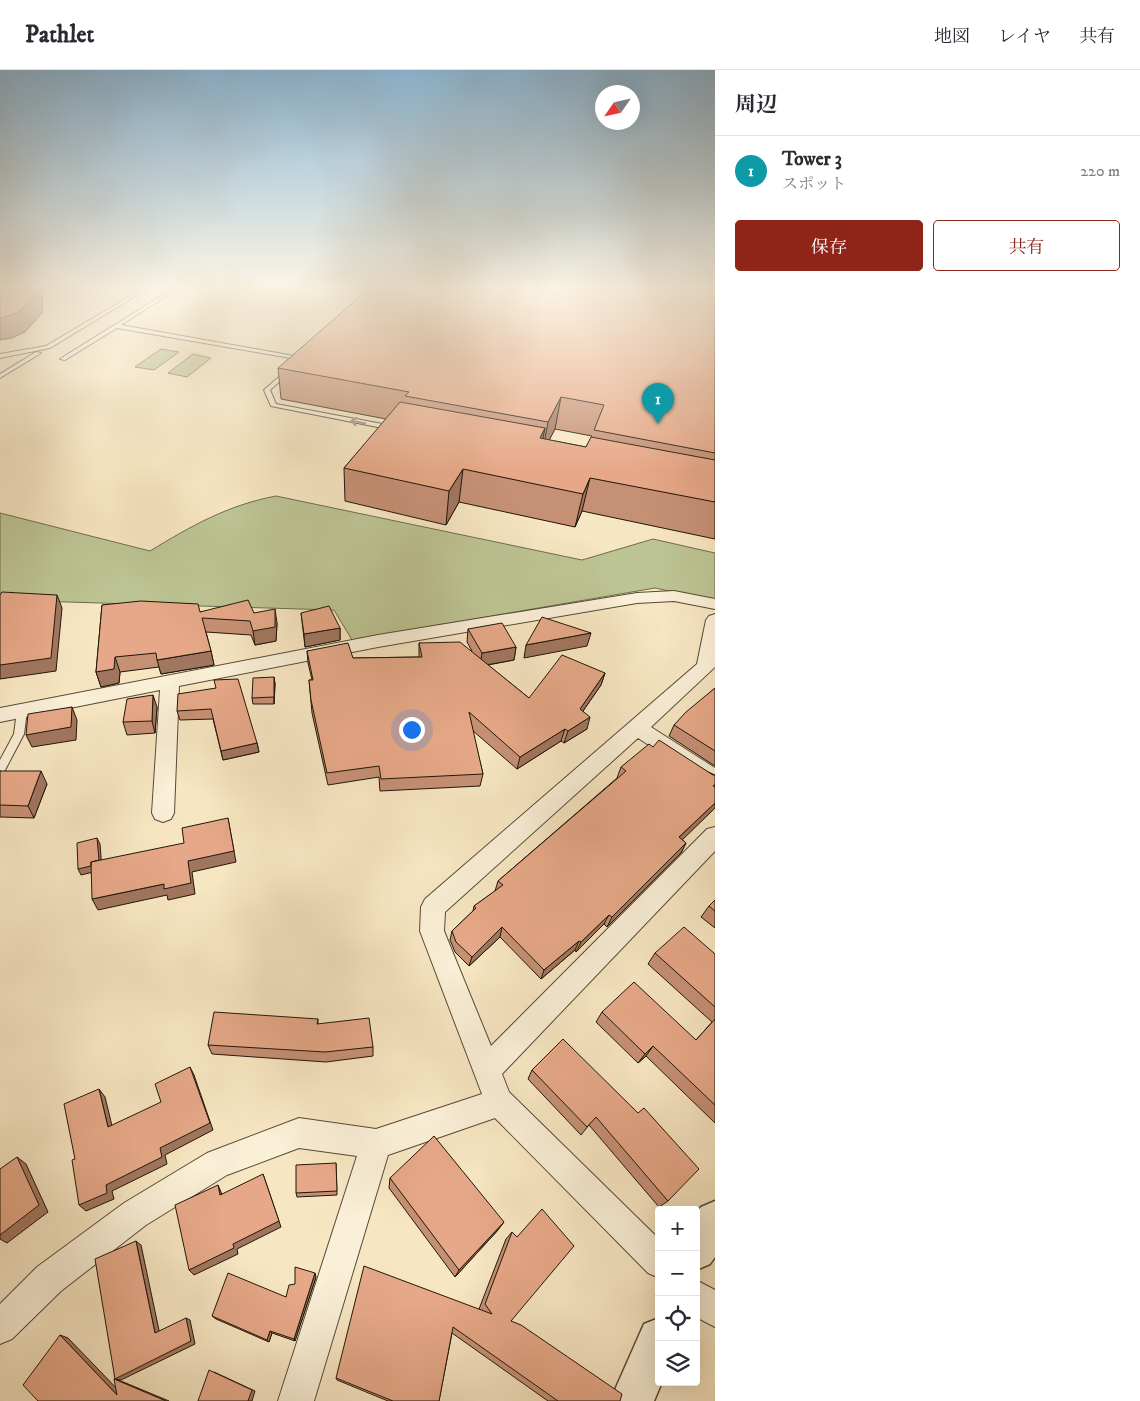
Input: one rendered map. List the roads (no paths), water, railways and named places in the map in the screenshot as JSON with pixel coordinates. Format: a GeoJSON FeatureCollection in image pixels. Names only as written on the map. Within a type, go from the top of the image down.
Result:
{"type":"FeatureCollection","features":[{"type":"Feature","properties":{"kind":"street"},"geometry":{"type":"LineString","coordinates":[[0,715],[378,641],[637,598],[674,596],[715,604]]}},
{"type":"Feature","properties":{"kind":"street"},"geometry":{"type":"LineString","coordinates":[[655,1258],[499,1102],[432,931],[433,907],[706,667],[715,620]]}},
{"type":"Feature","properties":{"kind":"street"},"geometry":{"type":"LineString","coordinates":[[163,813],[170,683]]}},
{"type":"Feature","properties":{"kind":"street"},"geometry":{"type":"LineString","coordinates":[[636,728],[715,778]]}},
{"type":"Feature","properties":{"kind":"street"},"geometry":{"type":"LineString","coordinates":[[487,1070],[715,836]]}},
{"type":"Feature","properties":{"kind":"street"},"geometry":{"type":"LineString","coordinates":[[0,1327],[49,1279],[64,1267],[135,1214],[218,1164],[299,1133],[376,1144],[499,1102]]}},
{"type":"Feature","properties":{"kind":"street"},"geometry":{"type":"LineString","coordinates":[[296,1401],[376,1144]]}},
{"type":"Feature","properties":{"kind":"street"},"geometry":{"type":"LineString","coordinates":[[700,1244],[715,1221]]}},
{"type":"Feature","properties":{"kind":"street"},"geometry":{"type":"LineString","coordinates":[[700,1299],[715,1310]]}},
{"type":"Feature","properties":{"kind":"street"},"geometry":{"type":"LineString","coordinates":[[632,1401],[658,1341]]}},
{"type":"Feature","properties":{"kind":"lane"},"geometry":{"type":"LineString","coordinates":[[0,356],[42,348]]}},
{"type":"Feature","properties":{"kind":"lane"},"geometry":{"type":"LineString","coordinates":[[0,376],[46,348]]}},
{"type":"Feature","properties":{"kind":"lane"},"geometry":{"type":"LineString","coordinates":[[63,359],[80,348]]}},
{"type":"Feature","properties":{"kind":"lane"},"geometry":{"type":"LineString","coordinates":[[245,348],[302,358]]}},
{"type":"Feature","properties":{"kind":"lane"},"geometry":{"type":"LineString","coordinates":[[309,352],[268,390],[273,405],[398,429]]}},
{"type":"Feature","properties":{"kind":"lane"},"geometry":{"type":"LineString","coordinates":[[0,371],[9,370]]}},
{"type":"Feature","properties":{"kind":"lane"},"geometry":{"type":"LineString","coordinates":[[0,769],[17,742],[23,726],[22,711]]}},
{"type":"Feature","properties":{"kind":"place","name":"Tower 3"},"geometry":{"type":"Point","coordinates":[658,424]}}]}
